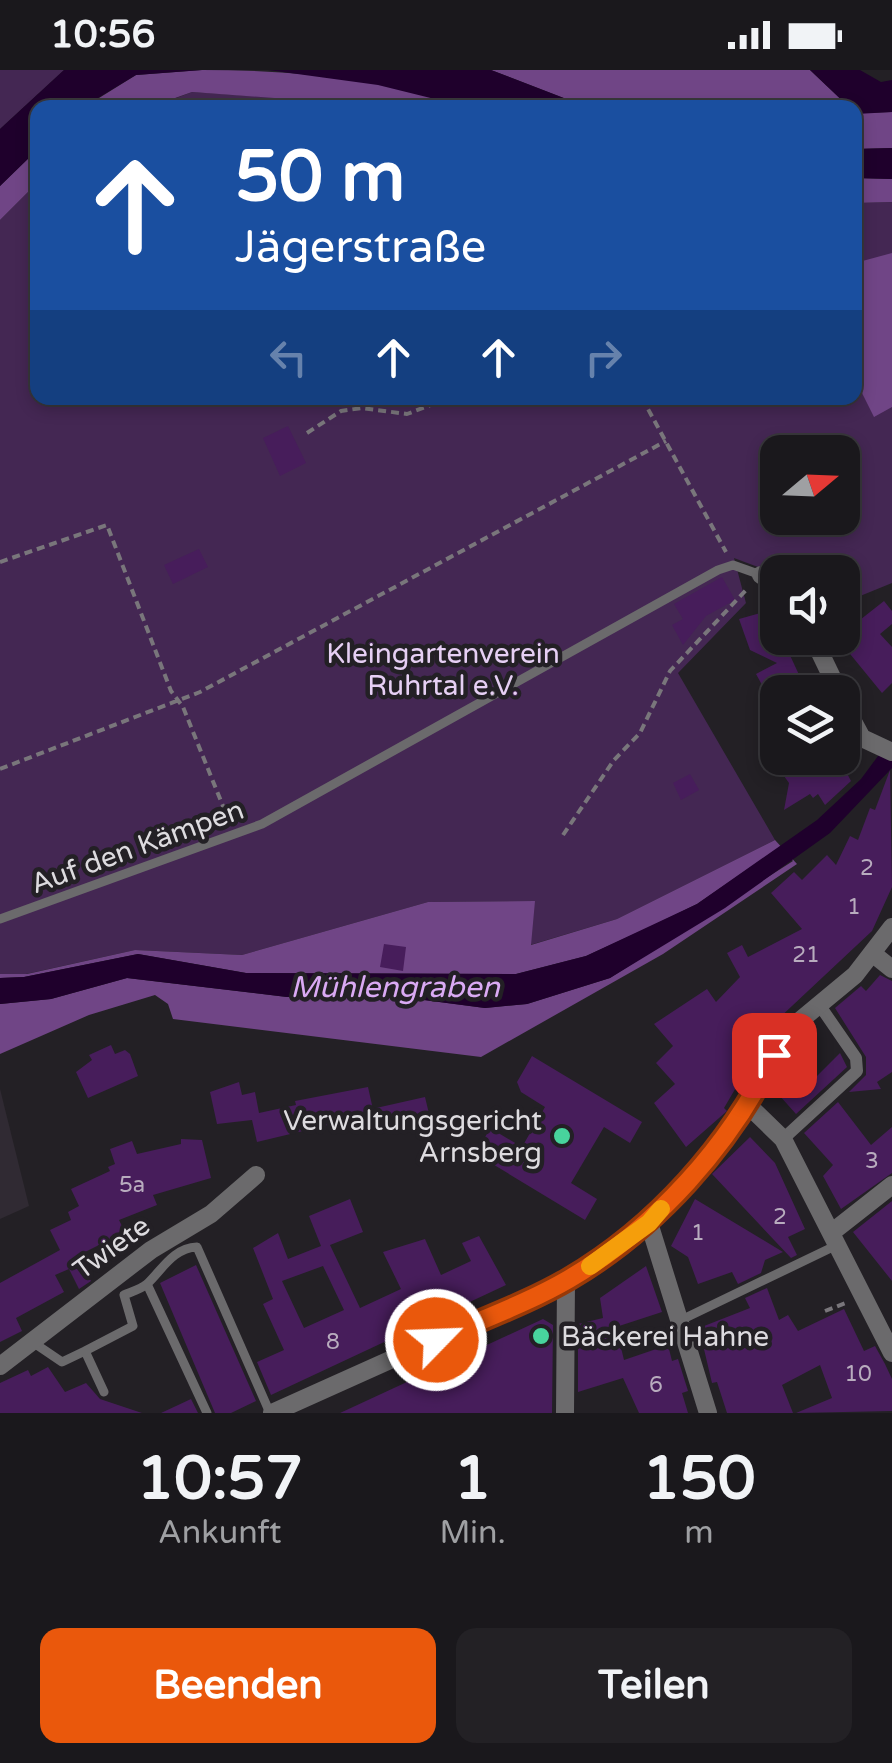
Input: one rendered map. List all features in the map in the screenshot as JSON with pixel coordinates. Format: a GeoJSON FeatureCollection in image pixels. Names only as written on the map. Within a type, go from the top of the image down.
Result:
{"type":"FeatureCollection","features":[{"type":"Feature","properties":{"kind":"street"},"geometry":{"type":"LineString","coordinates":[[860,734],[884,750]]}},
{"type":"Feature","properties":{"kind":"street"},"geometry":{"type":"LineString","coordinates":[[271,1413],[566,1281],[649,1223],[748,1106],[785,1033],[855,976],[892,927]]}},
{"type":"Feature","properties":{"kind":"street"},"geometry":{"type":"LineString","coordinates":[[872,953],[892,969]]}},
{"type":"Feature","properties":{"kind":"street"},"geometry":{"type":"LineString","coordinates":[[782,1140],[857,1071],[856,1058],[818,1003]]}},
{"type":"Feature","properties":{"kind":"street"},"geometry":{"type":"LineString","coordinates":[[748,1106],[782,1140],[892,1353]]}},
{"type":"Feature","properties":{"kind":"street","name":"Twiete"},"geometry":{"type":"LineString","coordinates":[[0,1366],[150,1250],[211,1214],[256,1175]]}},
{"type":"Feature","properties":{"kind":"street"},"geometry":{"type":"LineString","coordinates":[[834,1239],[892,1185]]}},
{"type":"Feature","properties":{"kind":"street"},"geometry":{"type":"LineString","coordinates":[[649,1223],[708,1413]]}},
{"type":"Feature","properties":{"kind":"street"},"geometry":{"type":"LineString","coordinates":[[566,1281],[566,1413]]}},
{"type":"Feature","properties":{"kind":"lane"},"geometry":{"type":"LineString","coordinates":[[733,565],[760,576]]}},
{"type":"Feature","properties":{"kind":"lane","name":"Auf den Kämpen"},"geometry":{"type":"LineString","coordinates":[[0,918],[235,837],[733,565]]}},
{"type":"Feature","properties":{"kind":"lane"},"geometry":{"type":"LineString","coordinates":[[679,1321],[834,1239]]}},
{"type":"Feature","properties":{"kind":"lane"},"geometry":{"type":"LineString","coordinates":[[34,1342],[62,1362],[133,1326],[124,1295],[147,1284],[161,1265],[188,1248],[198,1247],[271,1413]]}},
{"type":"Feature","properties":{"kind":"lane"},"geometry":{"type":"LineString","coordinates":[[147,1284],[207,1413]]}},
{"type":"Feature","properties":{"kind":"lane"},"geometry":{"type":"LineString","coordinates":[[85,1351],[104,1392]]}},
{"type":"Feature","properties":{"kind":"path"},"geometry":{"type":"LineString","coordinates":[[307,433],[342,411],[362,408],[407,414],[431,405]]}},
{"type":"Feature","properties":{"kind":"path"},"geometry":{"type":"LineString","coordinates":[[646,405],[733,565]]}},
{"type":"Feature","properties":{"kind":"path"},"geometry":{"type":"LineString","coordinates":[[0,769],[178,702],[666,441]]}},
{"type":"Feature","properties":{"kind":"path"},"geometry":{"type":"LineString","coordinates":[[0,562],[107,525],[235,837]]}},
{"type":"Feature","properties":{"kind":"path"},"geometry":{"type":"LineString","coordinates":[[563,834],[614,760],[640,733],[670,671],[760,587]]}},
{"type":"Feature","properties":{"kind":"shaded area"},"geometry":{"type":"Polygon","coordinates":[[[202,70],[269,72],[370,83],[445,100],[301,100],[192,92],[170,100],[96,100],[136,75],[202,70]]]}},
{"type":"Feature","properties":{"kind":"shaded area"},"geometry":{"type":"Polygon","coordinates":[[[491,70],[810,70],[842,100],[569,100],[491,70]]]}},
{"type":"Feature","properties":{"kind":"shaded area"},"geometry":{"type":"Polygon","coordinates":[[[892,112],[892,148],[862,149],[862,113],[892,112]]]}},
{"type":"Feature","properties":{"kind":"shaded area"},"geometry":{"type":"Polygon","coordinates":[[[30,157],[30,190],[0,220],[0,186],[30,157]]]}},
{"type":"Feature","properties":{"kind":"shaded area"},"geometry":{"type":"Polygon","coordinates":[[[862,178],[892,179],[892,202],[862,203],[862,178]]]}},
{"type":"Feature","properties":{"kind":"shaded area"},"geometry":{"type":"Polygon","coordinates":[[[892,253],[892,407],[874,417],[862,393],[862,261],[892,253]]]}},
{"type":"Feature","properties":{"kind":"shaded area"},"geometry":{"type":"Polygon","coordinates":[[[775,840],[797,864],[663,954],[481,1057],[173,1019],[168,1004],[155,995],[89,1015],[0,1054],[0,1004],[51,999],[127,978],[287,997],[363,992],[485,1008],[527,1004],[610,978],[793,861],[780,847],[697,904],[652,926],[586,956],[516,974],[246,973],[138,954],[24,977],[0,978],[0,974],[27,974],[135,950],[242,955],[428,902],[535,901],[531,945],[617,919],[775,840]]]}},
{"type":"Feature","properties":{"kind":"shaded area"},"geometry":{"type":"Polygon","coordinates":[[[0,1089],[29,1206],[0,1219],[0,1089]]]}},
{"type":"Feature","properties":{"kind":"green space"},"geometry":{"type":"Polygon","coordinates":[[[0,70],[64,70],[30,100],[0,129],[0,70]]]}},
{"type":"Feature","properties":{"kind":"green space"},"geometry":{"type":"Polygon","coordinates":[[[192,92],[316,100],[171,100],[192,92]]]}},
{"type":"Feature","properties":{"kind":"green space","name":"Kleingartenverein Ruhrtal e.V."},"geometry":{"type":"Polygon","coordinates":[[[30,190],[30,405],[862,405],[862,203],[892,202],[892,583],[860,596],[860,555],[760,555],[760,568],[734,558],[746,603],[678,673],[775,840],[617,919],[530,945],[534,901],[428,902],[242,955],[135,950],[26,974],[0,974],[0,220],[30,190]]]}},
{"type":"Feature","properties":{"kind":"water"},"geometry":{"type":"Polygon","coordinates":[[[64,70],[202,70],[136,75],[95,100],[31,100],[64,70]]]}},
{"type":"Feature","properties":{"kind":"water"},"geometry":{"type":"Polygon","coordinates":[[[268,70],[491,70],[569,100],[439,100],[378,85],[268,70]]]}},
{"type":"Feature","properties":{"kind":"water"},"geometry":{"type":"Polygon","coordinates":[[[810,70],[860,70],[881,82],[892,80],[892,112],[862,114],[862,100],[842,100],[810,70]]]}},
{"type":"Feature","properties":{"kind":"water"},"geometry":{"type":"Polygon","coordinates":[[[30,101],[30,157],[0,186],[0,129],[30,101]]]}},
{"type":"Feature","properties":{"kind":"water"},"geometry":{"type":"Polygon","coordinates":[[[892,148],[892,179],[862,178],[862,149],[892,148]]]}},
{"type":"Feature","properties":{"kind":"water","name":"Mühlengraben"},"geometry":{"type":"Polygon","coordinates":[[[881,752],[892,755],[892,768],[830,833],[725,908],[610,978],[527,1004],[485,1008],[363,992],[287,997],[127,978],[51,999],[0,1004],[0,978],[24,977],[138,954],[246,973],[516,974],[586,956],[697,904],[817,820],[861,779],[881,752]]]}},
{"type":"Feature","properties":{"kind":"building"},"geometry":{"type":"Polygon","coordinates":[[[288,426],[306,463],[280,476],[263,438],[288,426]]]}},
{"type":"Feature","properties":{"kind":"building"},"geometry":{"type":"Polygon","coordinates":[[[199,549],[208,567],[173,584],[164,565],[199,549]]]}},
{"type":"Feature","properties":{"kind":"building"},"geometry":{"type":"Polygon","coordinates":[[[722,577],[735,600],[706,616],[683,645],[672,625],[683,619],[674,604],[722,577]]]}},
{"type":"Feature","properties":{"kind":"building"},"geometry":{"type":"Polygon","coordinates":[[[884,601],[892,611],[892,624],[880,634],[892,647],[892,683],[882,693],[851,655],[860,655],[860,620],[884,601]]]}},
{"type":"Feature","properties":{"kind":"building"},"geometry":{"type":"Polygon","coordinates":[[[760,613],[760,655],[750,650],[739,619],[760,613]]]}},
{"type":"Feature","properties":{"kind":"building"},"geometry":{"type":"Polygon","coordinates":[[[760,655],[790,655],[799,675],[760,675],[760,681],[756,674],[777,663],[760,655]]]}},
{"type":"Feature","properties":{"kind":"building"},"geometry":{"type":"Polygon","coordinates":[[[890,770],[892,887],[872,931],[760,1036],[733,1070],[741,1079],[724,1108],[727,1111],[686,1147],[654,1103],[675,1084],[656,1063],[673,1046],[654,1024],[707,989],[716,1002],[740,977],[727,953],[742,945],[748,957],[802,929],[771,893],[794,872],[802,880],[827,855],[836,865],[850,836],[858,840],[890,770]]]}},
{"type":"Feature","properties":{"kind":"building"},"geometry":{"type":"Polygon","coordinates":[[[690,774],[699,790],[681,800],[673,783],[690,774]]]}},
{"type":"Feature","properties":{"kind":"building"},"geometry":{"type":"Polygon","coordinates":[[[848,775],[851,781],[825,805],[818,794],[813,798],[810,794],[784,810],[789,783],[784,776],[848,775]]]}},
{"type":"Feature","properties":{"kind":"building"},"geometry":{"type":"Polygon","coordinates":[[[384,944],[406,947],[403,971],[380,967],[384,944]]]}},
{"type":"Feature","properties":{"kind":"building"},"geometry":{"type":"Polygon","coordinates":[[[880,975],[892,981],[892,1072],[877,1082],[881,1089],[849,1092],[866,1075],[866,1057],[835,1008],[861,986],[866,991],[880,975]]]}},
{"type":"Feature","properties":{"kind":"building"},"geometry":{"type":"Polygon","coordinates":[[[111,1045],[115,1054],[125,1050],[130,1054],[138,1076],[88,1098],[76,1072],[92,1060],[89,1055],[111,1045]]]}},
{"type":"Feature","properties":{"kind":"building"},"geometry":{"type":"Polygon","coordinates":[[[840,1053],[847,1067],[796,1114],[779,1095],[810,1068],[817,1076],[840,1053]]]}},
{"type":"Feature","properties":{"kind":"building","name":"Verwaltungsgericht Arnsberg"},"geometry":{"type":"Polygon","coordinates":[[[532,1056],[642,1122],[630,1143],[604,1127],[571,1183],[597,1199],[585,1220],[476,1154],[490,1128],[522,1147],[545,1107],[521,1092],[517,1082],[532,1056]]]}},
{"type":"Feature","properties":{"kind":"building"},"geometry":{"type":"Polygon","coordinates":[[[239,1082],[242,1095],[255,1092],[259,1113],[296,1105],[295,1101],[368,1087],[374,1114],[257,1142],[252,1120],[217,1124],[210,1092],[239,1082]]]}},
{"type":"Feature","properties":{"kind":"building"},"geometry":{"type":"Polygon","coordinates":[[[425,1097],[431,1122],[381,1133],[376,1108],[425,1097]]]}},
{"type":"Feature","properties":{"kind":"building"},"geometry":{"type":"Polygon","coordinates":[[[838,1102],[871,1145],[892,1127],[892,1173],[841,1209],[823,1176],[833,1165],[804,1133],[838,1102]]]}},
{"type":"Feature","properties":{"kind":"building"},"geometry":{"type":"Polygon","coordinates":[[[750,1137],[775,1163],[805,1229],[788,1237],[797,1255],[791,1258],[712,1174],[750,1137]]]}},
{"type":"Feature","properties":{"kind":"building"},"geometry":{"type":"Polygon","coordinates":[[[181,1139],[202,1140],[211,1178],[153,1195],[157,1205],[119,1220],[125,1232],[79,1255],[91,1281],[79,1289],[69,1269],[55,1275],[64,1292],[16,1318],[22,1331],[0,1342],[0,1283],[60,1250],[50,1230],[71,1220],[68,1212],[79,1206],[71,1189],[110,1171],[108,1167],[115,1164],[110,1149],[132,1141],[137,1154],[181,1144],[181,1139]]]}},
{"type":"Feature","properties":{"kind":"building"},"geometry":{"type":"Polygon","coordinates":[[[350,1199],[363,1232],[330,1245],[360,1308],[401,1289],[383,1252],[425,1239],[441,1275],[471,1261],[462,1243],[479,1236],[506,1285],[271,1395],[257,1362],[284,1350],[263,1304],[273,1299],[253,1248],[278,1233],[288,1259],[321,1246],[309,1216],[350,1199]],[[323,1266],[282,1281],[304,1328],[344,1310],[323,1266]]]}},
{"type":"Feature","properties":{"kind":"building"},"geometry":{"type":"Polygon","coordinates":[[[695,1199],[783,1252],[765,1260],[761,1273],[738,1284],[732,1272],[698,1284],[688,1257],[671,1246],[695,1199]]]}},
{"type":"Feature","properties":{"kind":"building"},"geometry":{"type":"Polygon","coordinates":[[[892,1201],[892,1281],[853,1232],[892,1201]]]}},
{"type":"Feature","properties":{"kind":"building"},"geometry":{"type":"Polygon","coordinates":[[[196,1265],[256,1401],[231,1413],[215,1413],[160,1283],[196,1265]]]}},
{"type":"Feature","properties":{"kind":"building"},"geometry":{"type":"Polygon","coordinates":[[[646,1266],[662,1312],[616,1327],[624,1360],[668,1345],[672,1361],[678,1359],[688,1391],[682,1393],[688,1413],[639,1413],[623,1378],[578,1392],[578,1324],[603,1318],[600,1298],[646,1266]]]}},
{"type":"Feature","properties":{"kind":"building"},"geometry":{"type":"Polygon","coordinates":[[[767,1288],[779,1320],[788,1315],[798,1331],[844,1309],[864,1351],[875,1346],[885,1364],[892,1379],[892,1411],[796,1413],[832,1398],[820,1365],[782,1385],[793,1413],[727,1413],[717,1382],[712,1383],[699,1328],[750,1308],[745,1298],[767,1288]]]}},
{"type":"Feature","properties":{"kind":"building"},"geometry":{"type":"Polygon","coordinates":[[[543,1319],[553,1325],[552,1413],[340,1413],[543,1319]]]}},
{"type":"Feature","properties":{"kind":"building"},"geometry":{"type":"Polygon","coordinates":[[[48,1367],[65,1392],[86,1383],[100,1399],[142,1413],[0,1413],[0,1383],[28,1370],[31,1376],[48,1367]]]}},
{"type":"Feature","properties":{"kind":"building"},"geometry":{"type":"Polygon","coordinates":[[[191,1399],[198,1413],[161,1413],[191,1399]]]}},
{"type":"Feature","properties":{"kind":"slow traffic"},"geometry":{"type":"LineString","coordinates":[[590,1266],[649,1223],[661,1209]]}},
{"type":"Feature","properties":{"kind":"place","name":"Verwaltungsgericht Arnsberg"},"geometry":{"type":"Point","coordinates":[562,1136]}},
{"type":"Feature","properties":{"kind":"place","name":"Bäckerei Hahne"},"geometry":{"type":"Point","coordinates":[541,1336]}},
{"type":"Feature","properties":{"kind":"route"},"geometry":{"type":"LineString","coordinates":[[436,1340],[566,1281],[649,1223],[748,1106],[774,1055]]}}]}
